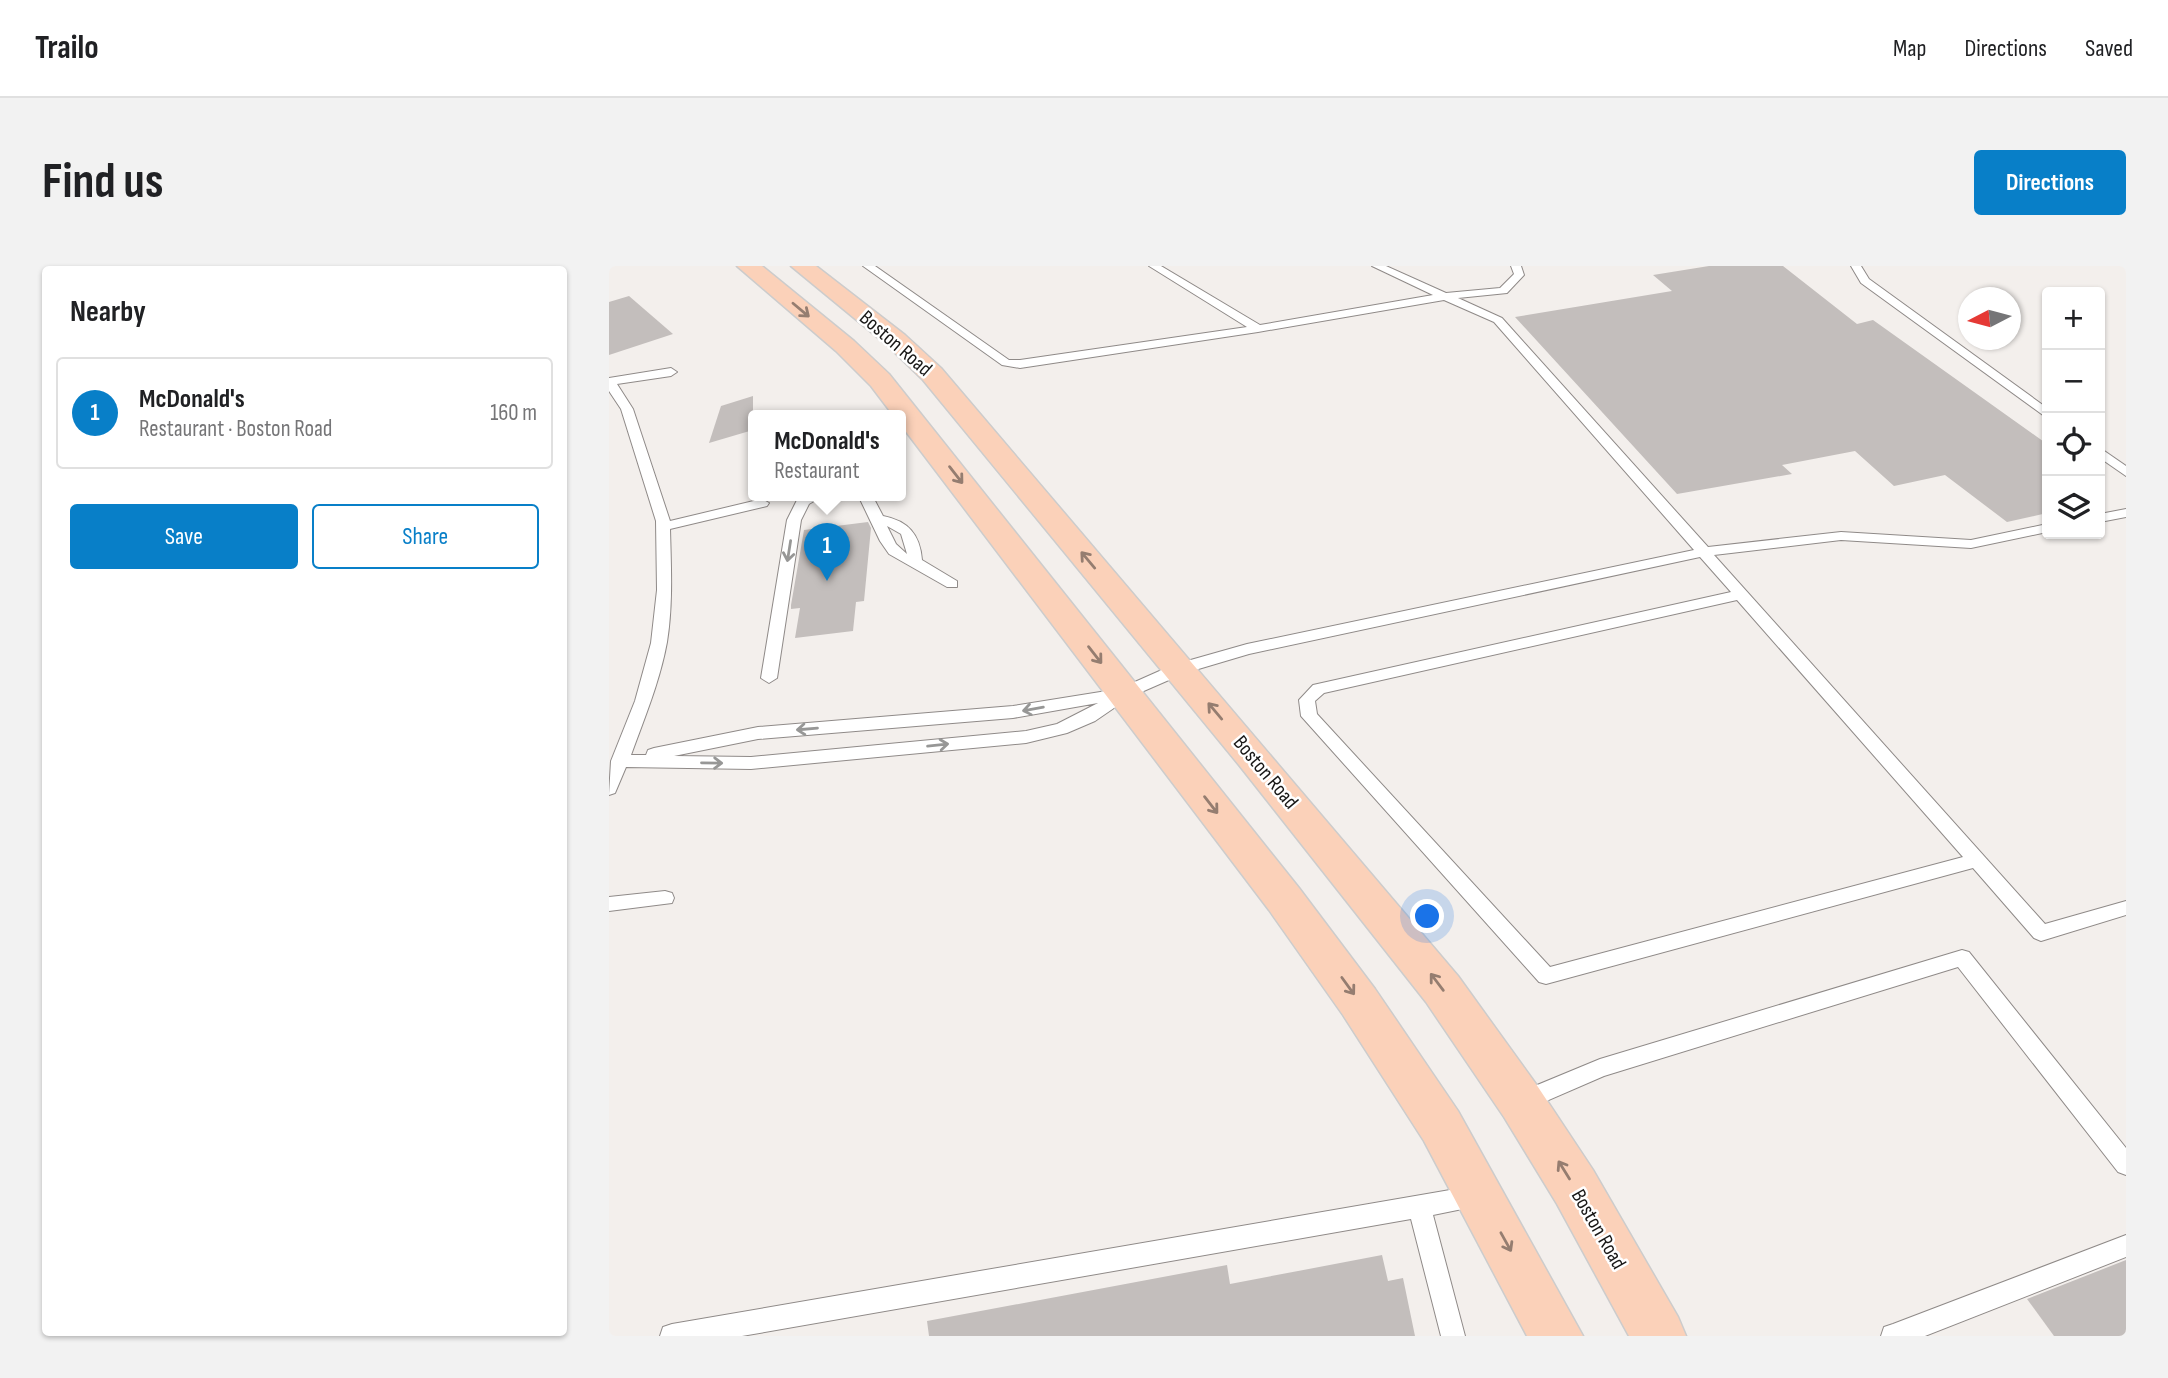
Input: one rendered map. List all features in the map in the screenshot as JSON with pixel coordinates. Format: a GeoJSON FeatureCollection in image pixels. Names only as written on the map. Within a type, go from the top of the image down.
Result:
{"type":"FeatureCollection","features":[{"type":"Feature","properties":{"kind":"main road","name":"Boston Road"},"geometry":{"type":"LineString","coordinates":[[748,266],[863,362],[895,410]]}},
{"type":"Feature","properties":{"kind":"main road","name":"Boston Road"},"geometry":{"type":"LineString","coordinates":[[802,266],[896,340],[932,374],[1407,943],[1521,1102],[1608,1244],[1659,1336]]}},
{"type":"Feature","properties":{"kind":"main road","name":"Boston Road"},"geometry":{"type":"LineString","coordinates":[[911,433],[1125,693],[1359,1002],[1407,1072],[1481,1196],[1556,1336]]}},
{"type":"Feature","properties":{"kind":"lane"},"geometry":{"type":"LineString","coordinates":[[868,266],[1006,363],[1020,364],[1258,329],[1447,296],[1503,291],[1519,275],[1516,266]]}},
{"type":"Feature","properties":{"kind":"lane"},"geometry":{"type":"LineString","coordinates":[[1154,266],[1258,329]]}},
{"type":"Feature","properties":{"kind":"lane"},"geometry":{"type":"LineString","coordinates":[[1377,266],[1498,320],[2041,933],[2126,908]]}},
{"type":"Feature","properties":{"kind":"lane"},"geometry":{"type":"LineString","coordinates":[[1856,266],[1865,281],[2046,413]]}},
{"type":"Feature","properties":{"kind":"lane"},"geometry":{"type":"LineString","coordinates":[[609,789],[614,762],[643,701],[659,643],[664,590],[663,527],[627,409],[609,382],[671,372]]}},
{"type":"Feature","properties":{"kind":"lane"},"geometry":{"type":"LineString","coordinates":[[2105,456],[2126,471]]}},
{"type":"Feature","properties":{"kind":"lane"},"geometry":{"type":"LineString","coordinates":[[769,678],[794,520],[803,501]]}},
{"type":"Feature","properties":{"kind":"lane"},"geometry":{"type":"LineString","coordinates":[[868,501],[889,549],[952,584]]}},
{"type":"Feature","properties":{"kind":"lane"},"geometry":{"type":"LineString","coordinates":[[663,527],[762,503]]}},
{"type":"Feature","properties":{"kind":"lane"},"geometry":{"type":"LineString","coordinates":[[2105,517],[2126,513]]}},
{"type":"Feature","properties":{"kind":"lane"},"geometry":{"type":"LineString","coordinates":[[878,519],[898,522],[907,528],[915,548],[915,562]]}},
{"type":"Feature","properties":{"kind":"lane"},"geometry":{"type":"LineString","coordinates":[[614,762],[751,763],[1025,737],[1061,729],[1083,720],[1125,693],[1179,669],[1247,649],[1705,552],[1841,536],[1971,544],[2042,529]]}},
{"type":"Feature","properties":{"kind":"lane"},"geometry":{"type":"LineString","coordinates":[[1743,594],[1319,689],[1307,700],[1309,716],[1546,976],[1977,860]]}},
{"type":"Feature","properties":{"kind":"lane"},"geometry":{"type":"LineString","coordinates":[[614,762],[758,733],[1013,712],[1125,693]]}},
{"type":"Feature","properties":{"kind":"lane"},"geometry":{"type":"LineString","coordinates":[[609,904],[665,898]]}},
{"type":"Feature","properties":{"kind":"lane"},"geometry":{"type":"LineString","coordinates":[[1521,1102],[1600,1068],[1962,958],[2126,1165]]}},
{"type":"Feature","properties":{"kind":"lane"},"geometry":{"type":"LineString","coordinates":[[672,1336],[1481,1196]]}},
{"type":"Feature","properties":{"kind":"lane"},"geometry":{"type":"LineString","coordinates":[[1419,1207],[1453,1336]]}},
{"type":"Feature","properties":{"kind":"lane"},"geometry":{"type":"LineString","coordinates":[[1893,1336],[2126,1246]]}},
{"type":"Feature","properties":{"kind":"building"},"geometry":{"type":"Polygon","coordinates":[[[1709,266],[1783,266],[1857,324],[1873,320],[2042,440],[2042,514],[2007,522],[1945,475],[1894,486],[1855,451],[1782,465],[1792,474],[1677,494],[1515,317],[1672,291],[1653,275],[1709,266]]]}},
{"type":"Feature","properties":{"kind":"building"},"geometry":{"type":"Polygon","coordinates":[[[629,296],[673,334],[609,355],[609,302],[629,296]]]}},
{"type":"Feature","properties":{"kind":"building"},"geometry":{"type":"Polygon","coordinates":[[[753,396],[753,410],[748,410],[748,431],[709,443],[721,406],[753,396]]]}},
{"type":"Feature","properties":{"kind":"building"},"geometry":{"type":"Polygon","coordinates":[[[868,522],[871,528],[864,601],[856,602],[853,631],[795,638],[800,608],[791,609],[791,605],[804,530],[868,522]]]}},
{"type":"Feature","properties":{"kind":"building"},"geometry":{"type":"Polygon","coordinates":[[[1382,1255],[1388,1281],[1403,1278],[1415,1336],[929,1336],[927,1321],[1227,1265],[1230,1284],[1382,1255]]]}},
{"type":"Feature","properties":{"kind":"building"},"geometry":{"type":"Polygon","coordinates":[[[2126,1260],[2126,1336],[2054,1336],[2027,1299],[2126,1260]]]}},
{"type":"Feature","properties":{"kind":"place","name":"McDonald's"},"geometry":{"type":"Point","coordinates":[827,581]}}]}
